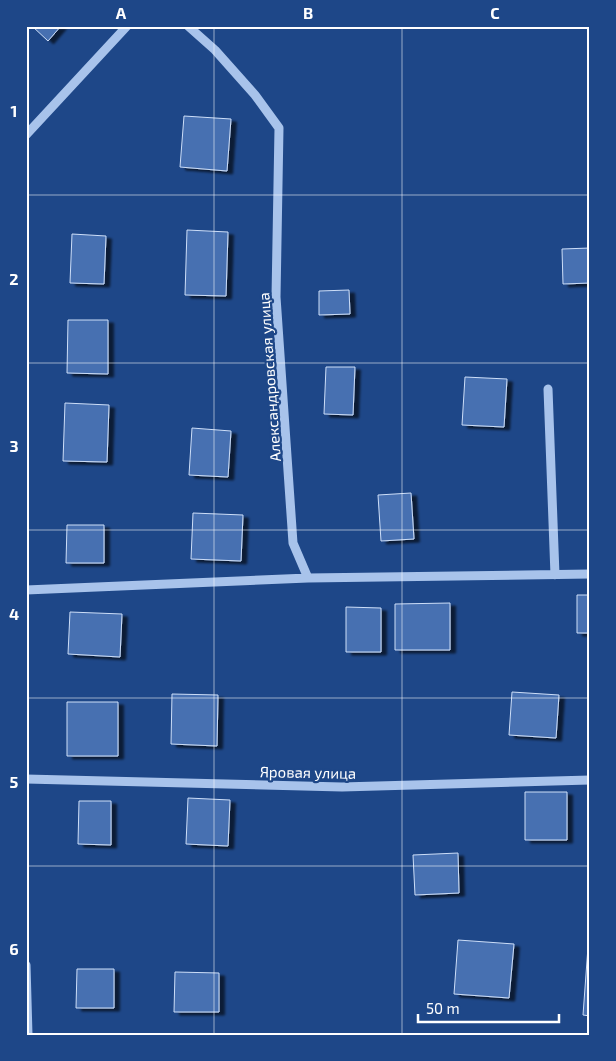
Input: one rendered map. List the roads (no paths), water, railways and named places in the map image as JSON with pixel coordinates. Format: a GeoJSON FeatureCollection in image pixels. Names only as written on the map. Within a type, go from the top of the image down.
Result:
{"type":"FeatureCollection","features":[{"type":"Feature","properties":{"kind":"street"},"geometry":{"type":"LineString","coordinates":[[26,135],[127,26]]}},
{"type":"Feature","properties":{"kind":"street","name":"Александровская улица"},"geometry":{"type":"LineString","coordinates":[[188,26],[215,50],[255,95],[279,128],[276,297],[293,544],[308,578]]}},
{"type":"Feature","properties":{"kind":"street"},"geometry":{"type":"LineString","coordinates":[[548,389],[555,575]]}},
{"type":"Feature","properties":{"kind":"street"},"geometry":{"type":"LineString","coordinates":[[26,590],[308,578],[590,574]]}},
{"type":"Feature","properties":{"kind":"street","name":"Яровая улица"},"geometry":{"type":"LineString","coordinates":[[26,779],[342,787],[590,780]]}},
{"type":"Feature","properties":{"kind":"street"},"geometry":{"type":"LineString","coordinates":[[26,965],[28,1035]]}}]}
